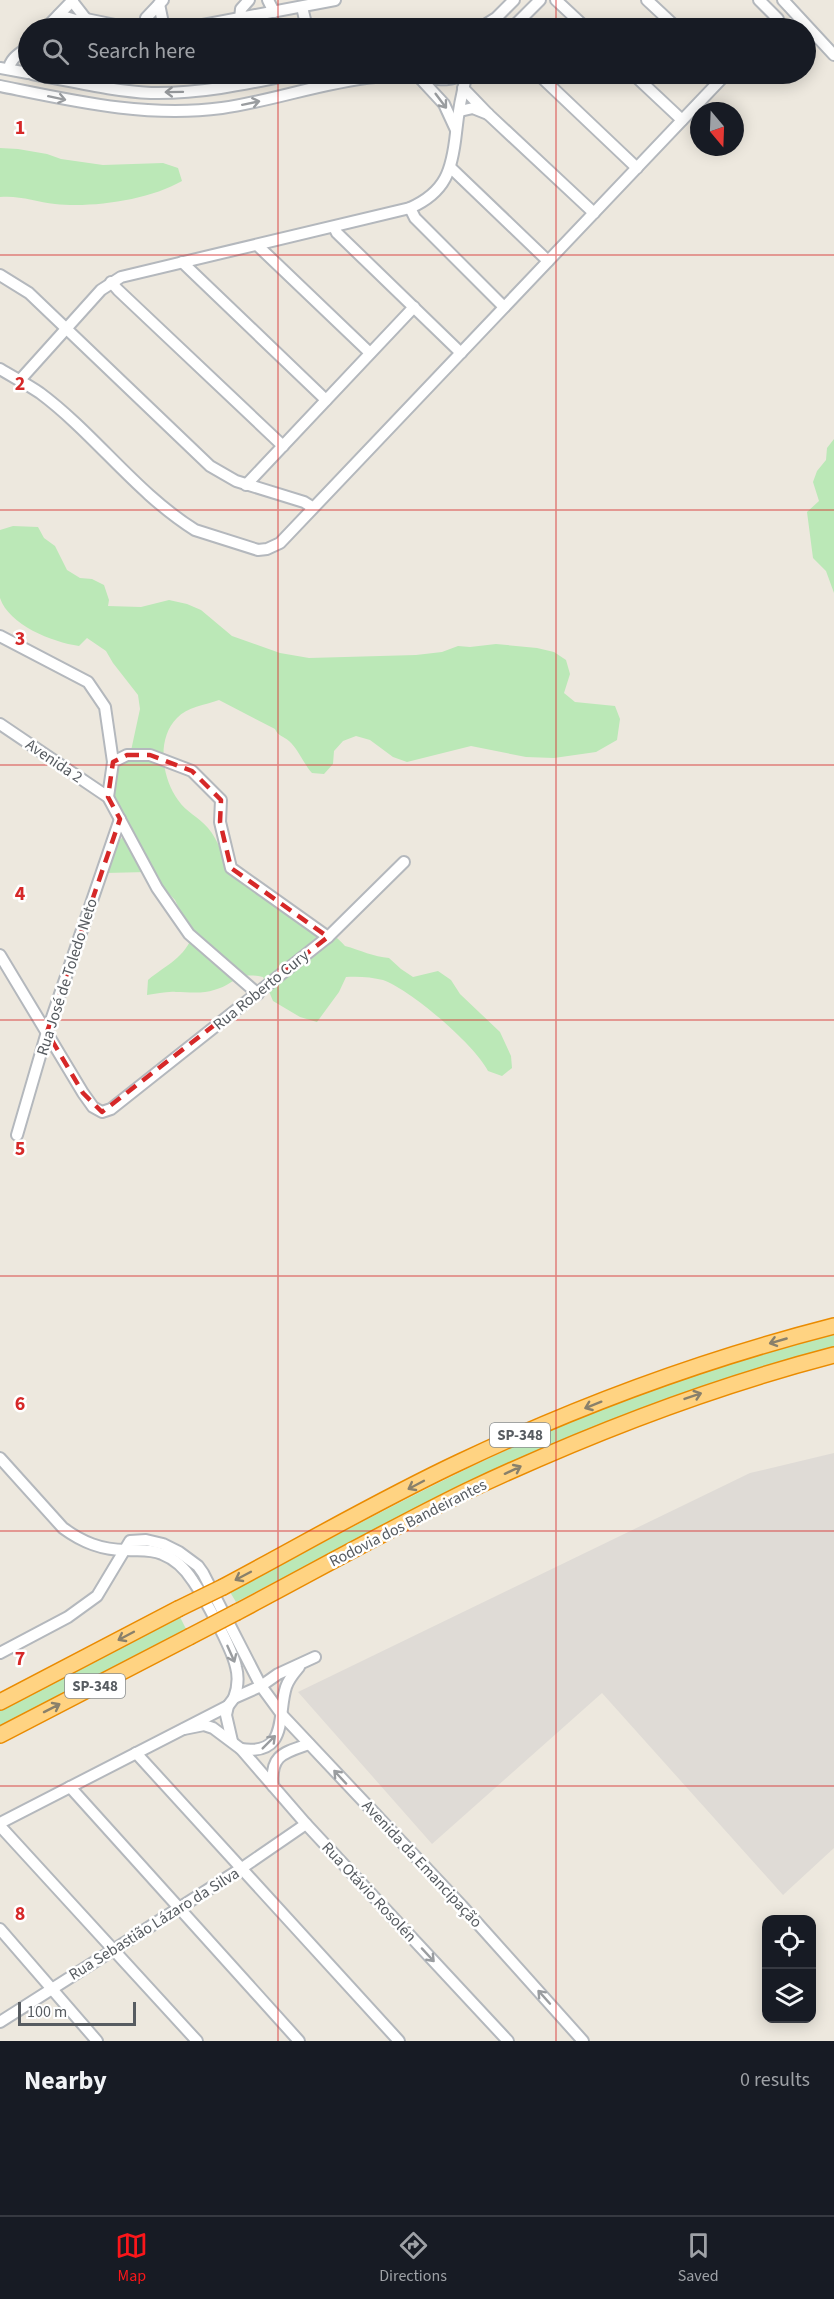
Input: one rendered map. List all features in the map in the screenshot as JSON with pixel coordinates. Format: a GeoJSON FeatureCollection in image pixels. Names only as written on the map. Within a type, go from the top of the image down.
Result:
{"type":"FeatureCollection","features":[{"type":"Feature","properties":{"kind":"highway","name":"Rodovia dos Bandeirantes"},"geometry":{"type":"LineString","coordinates":[[0,1702],[459,1462],[540,1426],[638,1387],[753,1348],[834,1326]]}},
{"type":"Feature","properties":{"kind":"highway","name":"Rodovia dos Bandeirantes"},"geometry":{"type":"LineString","coordinates":[[0,1735],[417,1517],[544,1456],[641,1415],[694,1396],[834,1355]]}},
{"type":"Feature","properties":{"kind":"street"},"geometry":{"type":"LineString","coordinates":[[240,18],[241,9],[249,0]]}},
{"type":"Feature","properties":{"kind":"street"},"geometry":{"type":"LineString","coordinates":[[268,0],[274,12]]}},
{"type":"Feature","properties":{"kind":"street"},"geometry":{"type":"LineString","coordinates":[[245,18],[335,0]]}},
{"type":"Feature","properties":{"kind":"street"},"geometry":{"type":"LineString","coordinates":[[496,18],[514,0]]}},
{"type":"Feature","properties":{"kind":"street"},"geometry":{"type":"LineString","coordinates":[[522,18],[540,0]]}},
{"type":"Feature","properties":{"kind":"street"},"geometry":{"type":"LineString","coordinates":[[556,0],[575,18]]}},
{"type":"Feature","properties":{"kind":"street"},"geometry":{"type":"LineString","coordinates":[[647,0],[666,18]]}},
{"type":"Feature","properties":{"kind":"street"},"geometry":{"type":"LineString","coordinates":[[759,0],[777,18]]}},
{"type":"Feature","properties":{"kind":"street"},"geometry":{"type":"LineString","coordinates":[[783,0],[800,18]]}},
{"type":"Feature","properties":{"kind":"street"},"geometry":{"type":"LineString","coordinates":[[56,18],[73,1],[86,18]]}},
{"type":"Feature","properties":{"kind":"street"},"geometry":{"type":"LineString","coordinates":[[146,18],[161,2]]}},
{"type":"Feature","properties":{"kind":"street"},"geometry":{"type":"LineString","coordinates":[[161,2],[163,18]]}},
{"type":"Feature","properties":{"kind":"street"},"geometry":{"type":"LineString","coordinates":[[302,7],[305,18]]}},
{"type":"Feature","properties":{"kind":"street"},"geometry":{"type":"LineString","coordinates":[[59,15],[69,18]]}},
{"type":"Feature","properties":{"kind":"street"},"geometry":{"type":"LineString","coordinates":[[816,36],[834,55]]}},
{"type":"Feature","properties":{"kind":"street"},"geometry":{"type":"LineString","coordinates":[[5,68],[18,55]]}},
{"type":"Feature","properties":{"kind":"street"},"geometry":{"type":"LineString","coordinates":[[86,84],[116,90],[167,93],[218,89],[243,84]]}},
{"type":"Feature","properties":{"kind":"street"},"geometry":{"type":"LineString","coordinates":[[0,86],[111,108],[184,111],[241,105],[338,84]]}},
{"type":"Feature","properties":{"kind":"street"},"geometry":{"type":"LineString","coordinates":[[426,84],[444,104],[456,130]]}},
{"type":"Feature","properties":{"kind":"street"},"geometry":{"type":"LineString","coordinates":[[20,380],[101,290],[121,277],[410,208],[425,200],[438,189],[451,168],[464,84]]}},
{"type":"Feature","properties":{"kind":"street"},"geometry":{"type":"LineString","coordinates":[[548,84],[636,168]]}},
{"type":"Feature","properties":{"kind":"street"},"geometry":{"type":"LineString","coordinates":[[644,84],[682,120]]}},
{"type":"Feature","properties":{"kind":"street"},"geometry":{"type":"LineString","coordinates":[[0,369],[40,393],[137,484],[195,530],[258,550],[267,549],[280,543],[716,84]]}},
{"type":"Feature","properties":{"kind":"street"},"geometry":{"type":"LineString","coordinates":[[463,88],[594,213]]}},
{"type":"Feature","properties":{"kind":"street"},"geometry":{"type":"LineString","coordinates":[[460,111],[473,108],[488,114]]}},
{"type":"Feature","properties":{"kind":"street"},"geometry":{"type":"LineString","coordinates":[[451,168],[548,261]]}},
{"type":"Feature","properties":{"kind":"street"},"geometry":{"type":"LineString","coordinates":[[410,208],[415,218],[504,307]]}},
{"type":"Feature","properties":{"kind":"street"},"geometry":{"type":"LineString","coordinates":[[334,226],[337,233],[461,353]]}},
{"type":"Feature","properties":{"kind":"street"},"geometry":{"type":"LineString","coordinates":[[257,245],[370,353]]}},
{"type":"Feature","properties":{"kind":"street"},"geometry":{"type":"LineString","coordinates":[[182,262],[326,400]]}},
{"type":"Feature","properties":{"kind":"street"},"geometry":{"type":"LineString","coordinates":[[0,274],[23,288],[67,328],[202,460],[226,476],[304,502],[312,507]]}},
{"type":"Feature","properties":{"kind":"street"},"geometry":{"type":"LineString","coordinates":[[111,282],[283,446]]}},
{"type":"Feature","properties":{"kind":"street"},"geometry":{"type":"LineString","coordinates":[[246,484],[414,307]]}},
{"type":"Feature","properties":{"kind":"street"},"geometry":{"type":"LineString","coordinates":[[0,636],[88,682],[105,707],[113,762],[108,797],[157,888],[189,934],[258,994]]}},
{"type":"Feature","properties":{"kind":"street","name":"Avenida 2"},"geometry":{"type":"LineString","coordinates":[[0,724],[108,797]]}},
{"type":"Feature","properties":{"kind":"street"},"geometry":{"type":"LineString","coordinates":[[113,762],[127,754],[150,755],[192,771],[221,800],[220,822],[231,868],[328,937]]}},
{"type":"Feature","properties":{"kind":"street","name":"Rua José de Toledo Neto"},"geometry":{"type":"LineString","coordinates":[[17,1135],[47,1032],[120,819]]}},
{"type":"Feature","properties":{"kind":"street","name":"Rua Roberto Cury"},"geometry":{"type":"LineString","coordinates":[[47,1032],[93,1107],[102,1112],[111,1109],[328,937],[404,862]]}},
{"type":"Feature","properties":{"kind":"street"},"geometry":{"type":"LineString","coordinates":[[0,955],[47,1032]]}},
{"type":"Feature","properties":{"kind":"street"},"geometry":{"type":"LineString","coordinates":[[0,1458],[73,1536],[90,1545],[123,1550],[142,1549],[162,1554],[179,1565],[194,1581],[232,1656],[238,1686],[231,1702],[227,1723],[232,1741]]}},
{"type":"Feature","properties":{"kind":"street","name":"Avenida da Emancipação"},"geometry":{"type":"LineString","coordinates":[[123,1550],[130,1541],[155,1541],[179,1552],[198,1566],[261,1686],[283,1716],[462,1906],[583,2041]]}},
{"type":"Feature","properties":{"kind":"street"},"geometry":{"type":"LineString","coordinates":[[0,1653],[68,1617],[98,1596],[123,1550]]}},
{"type":"Feature","properties":{"kind":"street"},"geometry":{"type":"LineString","coordinates":[[197,2041],[0,1824],[184,1729],[278,1674],[315,1658]]}},
{"type":"Feature","properties":{"kind":"street"},"geometry":{"type":"LineString","coordinates":[[241,1749],[255,1751],[270,1745],[279,1730],[283,1716],[285,1689],[290,1677],[302,1664]]}},
{"type":"Feature","properties":{"kind":"street","name":"Rua Otávio Rosolén"},"geometry":{"type":"LineString","coordinates":[[184,1729],[204,1725],[213,1728],[241,1749],[306,1824],[508,2041]]}},
{"type":"Feature","properties":{"kind":"street"},"geometry":{"type":"LineString","coordinates":[[273,1786],[271,1770],[277,1759],[291,1750],[309,1744]]}},
{"type":"Feature","properties":{"kind":"street"},"geometry":{"type":"LineString","coordinates":[[136,1753],[399,2041]]}},
{"type":"Feature","properties":{"kind":"street"},"geometry":{"type":"LineString","coordinates":[[70,1787],[299,2041]]}},
{"type":"Feature","properties":{"kind":"street","name":"Rua Sebastião Lázaro da Silva"},"geometry":{"type":"LineString","coordinates":[[0,2022],[180,1909],[306,1824]]}},
{"type":"Feature","properties":{"kind":"street"},"geometry":{"type":"LineString","coordinates":[[2,1934],[97,2041]]}},
{"type":"Feature","properties":{"kind":"highlighted area"},"geometry":{"type":"Polygon","coordinates":[[[127,755],[150,755],[192,771],[221,800],[220,822],[231,868],[328,937],[102,1112],[83,1093],[47,1032],[120,819],[108,797],[113,762],[127,755]]]}},
{"type":"Feature","properties":{"kind":"shaded area"},"geometry":{"type":"Polygon","coordinates":[[[834,1453],[834,1848],[783,1895],[602,1693],[432,1844],[298,1692],[750,1473],[834,1453]]]}},
{"type":"Feature","properties":{"kind":"green space"},"geometry":{"type":"Polygon","coordinates":[[[0,148],[18,149],[61,159],[103,165],[163,163],[178,168],[182,181],[169,188],[137,198],[86,205],[55,204],[0,197],[0,148]]]}},
{"type":"Feature","properties":{"kind":"green space"},"geometry":{"type":"Polygon","coordinates":[[[834,439],[834,593],[826,571],[813,558],[807,512],[819,501],[813,482],[817,471],[826,460],[827,448],[834,439]]]}},
{"type":"Feature","properties":{"kind":"green space"},"geometry":{"type":"Polygon","coordinates":[[[13,526],[38,527],[44,538],[55,546],[67,570],[80,578],[92,579],[104,585],[109,600],[108,606],[141,607],[169,600],[187,604],[201,610],[232,636],[280,653],[309,658],[416,655],[442,652],[458,646],[496,644],[537,648],[554,652],[566,660],[570,674],[564,693],[575,702],[615,706],[620,719],[617,740],[596,752],[554,758],[526,757],[471,746],[407,762],[393,757],[370,740],[356,736],[343,741],[334,751],[333,764],[324,774],[312,773],[287,739],[279,735],[275,729],[219,700],[181,714],[170,727],[166,737],[164,759],[168,781],[181,804],[212,833],[221,850],[229,874],[239,878],[262,896],[327,931],[345,946],[389,958],[413,977],[438,971],[451,980],[460,994],[500,1032],[511,1056],[512,1068],[502,1076],[488,1071],[470,1047],[425,1006],[395,986],[379,979],[346,977],[339,992],[317,1022],[300,1017],[273,1001],[263,977],[241,977],[205,992],[169,992],[147,995],[148,980],[180,955],[194,933],[186,923],[175,900],[147,872],[105,873],[114,848],[124,835],[127,821],[109,781],[120,760],[129,760],[140,709],[138,695],[106,651],[87,638],[79,646],[57,641],[33,631],[5,608],[0,598],[0,530],[13,526]]]}},
{"type":"Feature","properties":{"kind":"green space"},"geometry":{"type":"Polygon","coordinates":[[[834,1333],[834,1347],[721,1380],[610,1420],[461,1486],[236,1602],[230,1592],[429,1488],[551,1430],[691,1377],[834,1333]]]}},
{"type":"Feature","properties":{"kind":"green space"},"geometry":{"type":"Polygon","coordinates":[[[180,1617],[186,1629],[0,1726],[0,1711],[180,1617]]]}}]}
